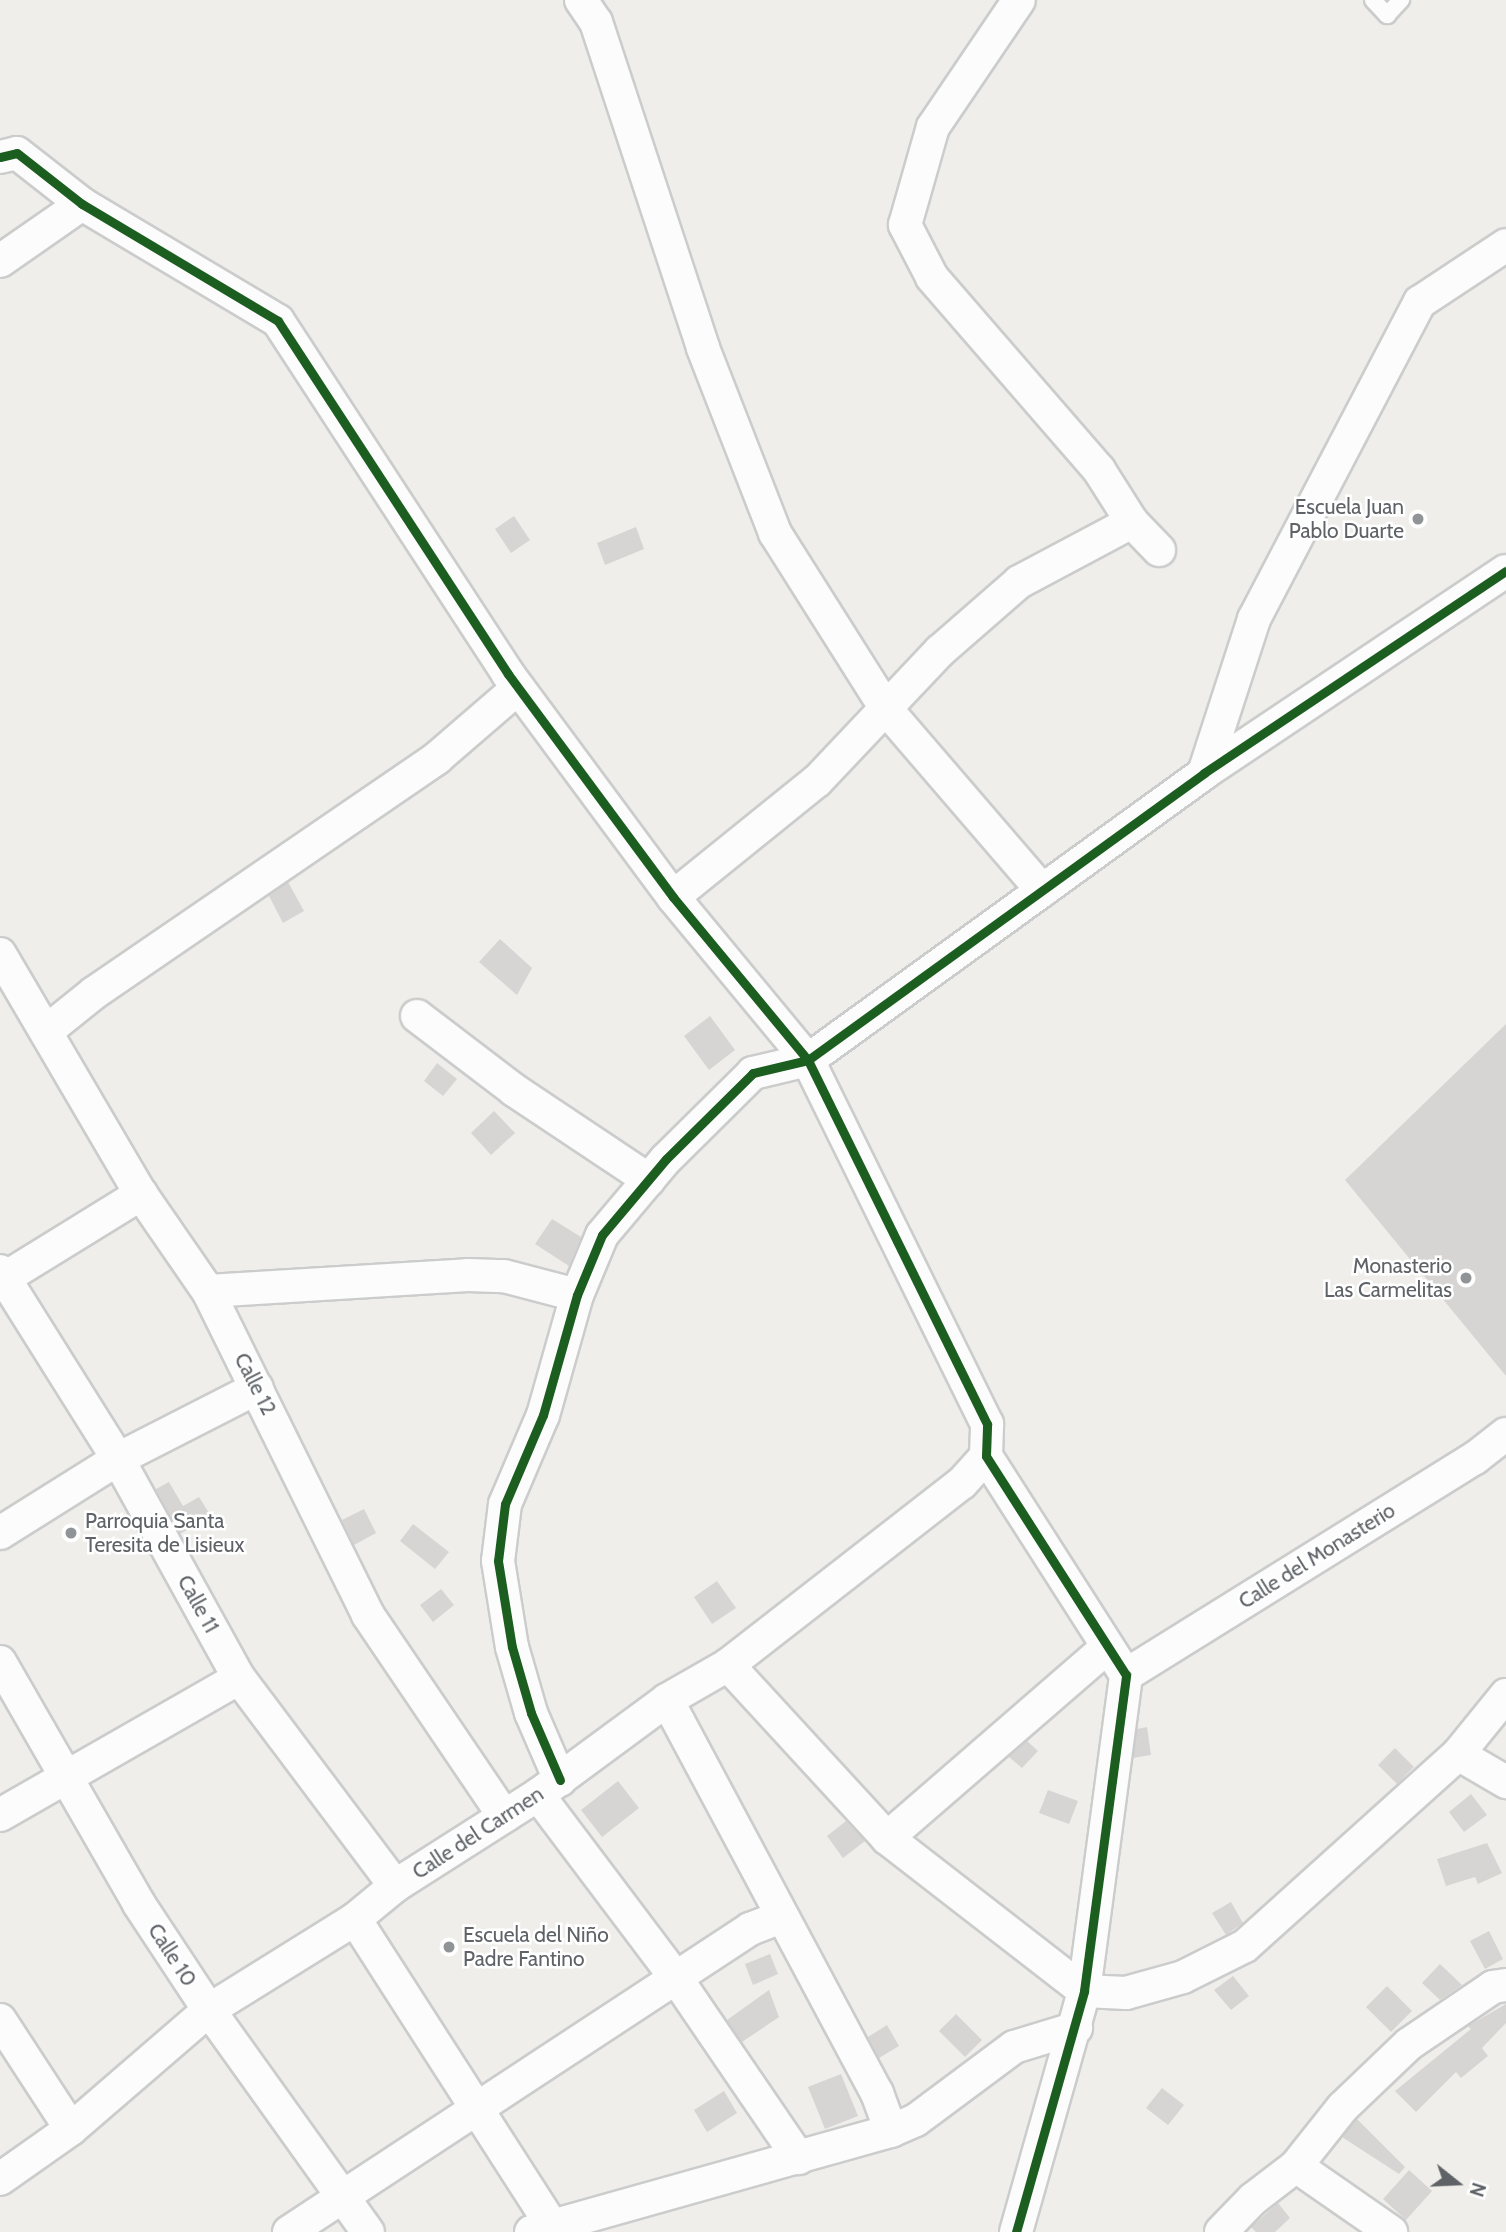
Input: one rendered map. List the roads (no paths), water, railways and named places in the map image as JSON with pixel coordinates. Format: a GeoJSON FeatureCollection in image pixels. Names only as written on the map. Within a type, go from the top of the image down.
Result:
{"type":"FeatureCollection","features":[{"type":"Feature","properties":{"kind":"street"},"geometry":{"type":"LineString","coordinates":[[581,0],[596,22],[703,348],[775,533],[887,710],[1042,890]]}},
{"type":"Feature","properties":{"kind":"street"},"geometry":{"type":"LineString","coordinates":[[1019,0],[933,127],[905,225],[932,277],[1099,470],[1132,522],[1159,550]]}},
{"type":"Feature","properties":{"kind":"street"},"geometry":{"type":"LineString","coordinates":[[0,157],[17,153],[82,204],[278,321],[519,688],[673,897],[808,1060],[987,1424],[986,1456],[1106,1648],[1126,1675],[1084,1991],[1076,2028],[1016,2232]]}},
{"type":"Feature","properties":{"kind":"street"},"geometry":{"type":"LineString","coordinates":[[0,261],[82,204]]}},
{"type":"Feature","properties":{"kind":"street"},"geometry":{"type":"LineString","coordinates":[[1204,772],[1254,619],[1420,302],[1506,245]]}},
{"type":"Feature","properties":{"kind":"street"},"geometry":{"type":"LineString","coordinates":[[673,897],[817,781],[940,651],[1018,582],[1132,522]]}},
{"type":"Feature","properties":{"kind":"street"},"geometry":{"type":"LineString","coordinates":[[799,2158],[549,1787],[512,1647],[498,1561],[505,1504],[543,1415],[577,1295],[602,1236],[649,1180],[753,1073],[808,1060],[1204,772],[1506,571]]}},
{"type":"Feature","properties":{"kind":"street"},"geometry":{"type":"LineString","coordinates":[[48,1030],[93,993],[437,758],[519,688]]}},
{"type":"Feature","properties":{"kind":"street","name":"Calle 12"},"geometry":{"type":"LineString","coordinates":[[0,954],[48,1030],[141,1195],[208,1291],[368,1615],[504,1816]]}},
{"type":"Feature","properties":{"kind":"street"},"geometry":{"type":"LineString","coordinates":[[417,1016],[514,1090],[649,1180]]}},
{"type":"Feature","properties":{"kind":"street"},"geometry":{"type":"LineString","coordinates":[[1,1277],[141,1195]]}},
{"type":"Feature","properties":{"kind":"street"},"geometry":{"type":"LineString","coordinates":[[208,1291],[468,1275],[504,1276],[577,1295]]}},
{"type":"Feature","properties":{"kind":"street","name":"Calle 11"},"geometry":{"type":"LineString","coordinates":[[1,1277],[118,1459],[239,1678],[395,1886]]}},
{"type":"Feature","properties":{"kind":"street"},"geometry":{"type":"LineString","coordinates":[[0,1533],[118,1459],[257,1388]]}},
{"type":"Feature","properties":{"kind":"street","name":"Calle del Monasterio"},"geometry":{"type":"LineString","coordinates":[[1126,1675],[1463,1465],[1506,1434]]}},
{"type":"Feature","properties":{"kind":"street","name":"Calle del Carmen"},"geometry":{"type":"LineString","coordinates":[[0,2179],[71,2129],[209,2010],[355,1919],[395,1886],[549,1787],[667,1700],[727,1665],[962,1483],[986,1456]]}},
{"type":"Feature","properties":{"kind":"street"},"geometry":{"type":"LineString","coordinates":[[887,1838],[1106,1648]]}},
{"type":"Feature","properties":{"kind":"street","name":"Calle 10"},"geometry":{"type":"LineString","coordinates":[[0,1662],[69,1776],[139,1904],[209,2010],[368,2232]]}},
{"type":"Feature","properties":{"kind":"street"},"geometry":{"type":"LineString","coordinates":[[727,1665],[887,1838],[1084,1991],[1126,1993],[1183,1977],[1245,1947],[1458,1754],[1506,1695]]}},
{"type":"Feature","properties":{"kind":"street"},"geometry":{"type":"LineString","coordinates":[[0,1815],[239,1678]]}},
{"type":"Feature","properties":{"kind":"street"},"geometry":{"type":"LineString","coordinates":[[667,1700],[877,2092],[891,2131]]}},
{"type":"Feature","properties":{"kind":"street"},"geometry":{"type":"LineString","coordinates":[[1458,1754],[1506,1782]]}},
{"type":"Feature","properties":{"kind":"street"},"geometry":{"type":"LineString","coordinates":[[289,2232],[478,2111],[750,1929],[782,1917]]}},
{"type":"Feature","properties":{"kind":"street"},"geometry":{"type":"LineString","coordinates":[[355,1919],[478,2111],[541,2228],[891,2131],[916,2120],[1014,2047],[1076,2028]]}},
{"type":"Feature","properties":{"kind":"street"},"geometry":{"type":"LineString","coordinates":[[1232,2228],[1296,2165],[1343,2107],[1409,2044],[1493,1987],[1506,1985]]}},
{"type":"Feature","properties":{"kind":"street"},"geometry":{"type":"LineString","coordinates":[[0,2020],[71,2129]]}},
{"type":"Feature","properties":{"kind":"street"},"geometry":{"type":"LineString","coordinates":[[1296,2165],[1391,2232]]}},
{"type":"Feature","properties":{"kind":"lane"},"geometry":{"type":"LineString","coordinates":[[1373,0],[1387,15],[1401,0]]}},
{"type":"Feature","properties":{"kind":"place","name":"Escuela Juan Pablo Duarte"},"geometry":{"type":"Point","coordinates":[1418,519]}},
{"type":"Feature","properties":{"kind":"place","name":"Monasterio Las Carmelitas"},"geometry":{"type":"Point","coordinates":[1466,1278]}},
{"type":"Feature","properties":{"kind":"place","name":"Parroquia Santa Teresita de Lisieux"},"geometry":{"type":"Point","coordinates":[71,1533]}},
{"type":"Feature","properties":{"kind":"place","name":"Escuela del Niño Padre Fantino"},"geometry":{"type":"Point","coordinates":[449,1947]}}]}
